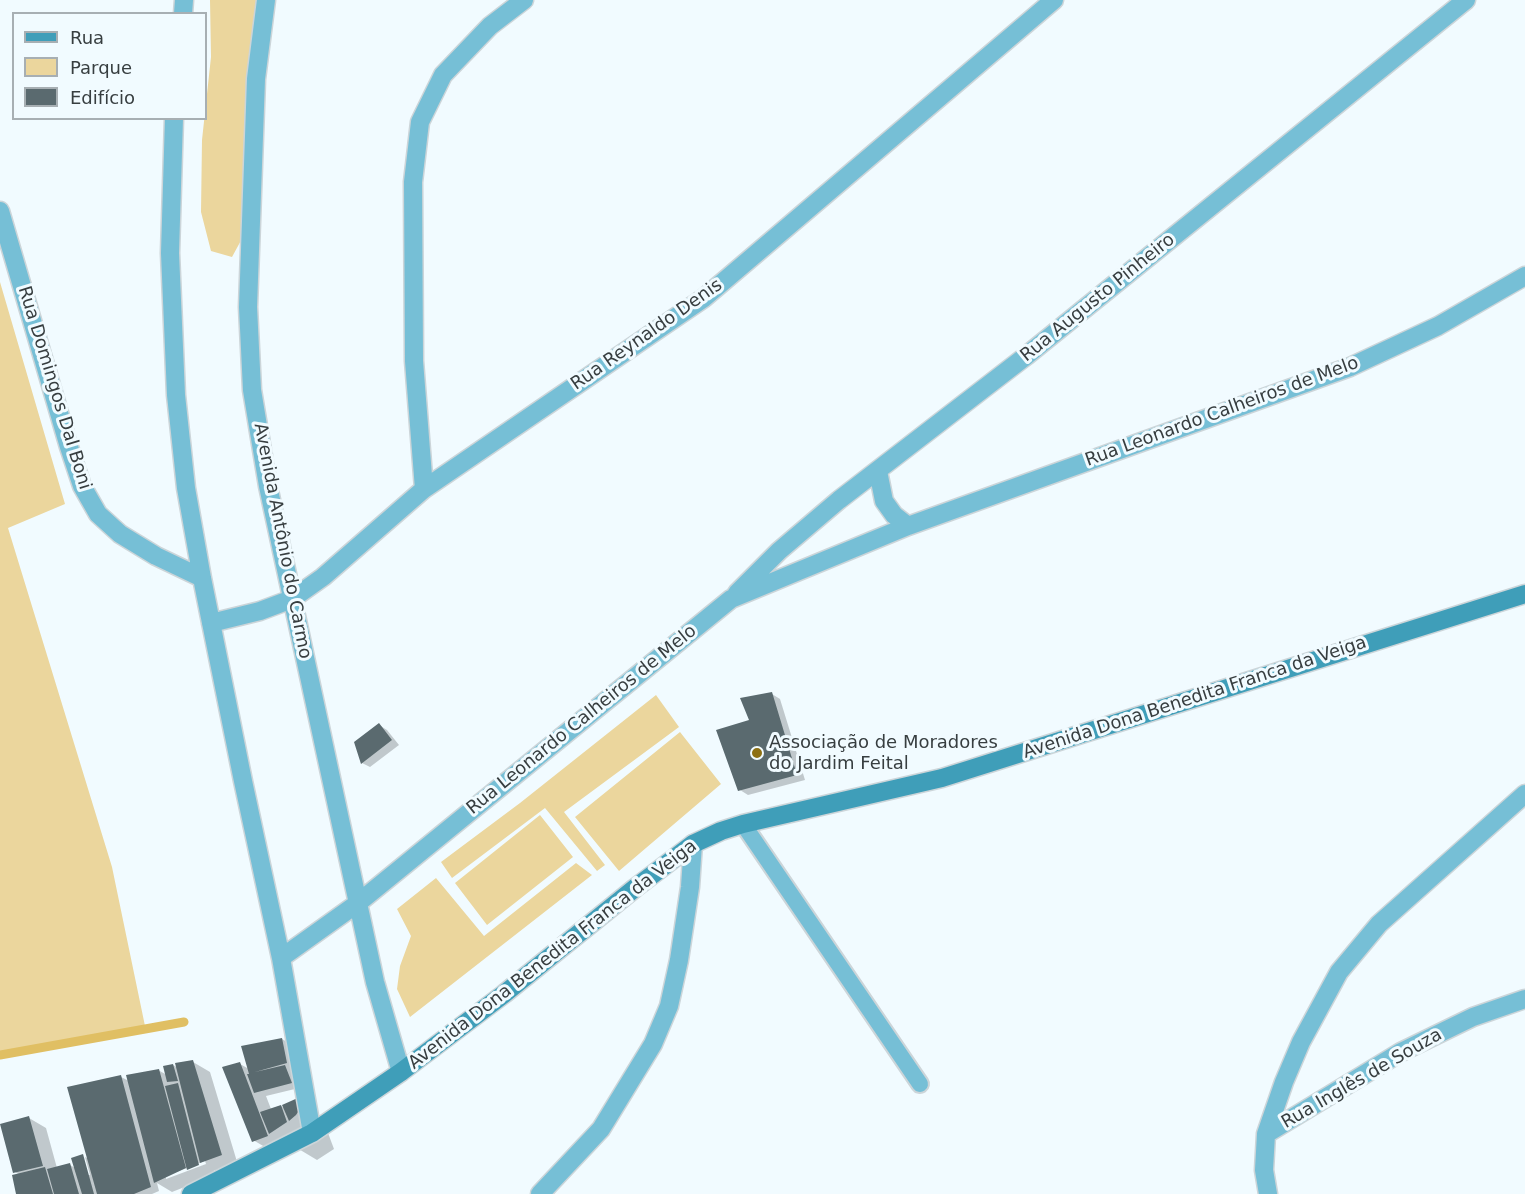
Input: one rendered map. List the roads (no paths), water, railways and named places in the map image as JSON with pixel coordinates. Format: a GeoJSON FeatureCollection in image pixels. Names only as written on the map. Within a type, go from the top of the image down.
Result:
{"type":"FeatureCollection","features":[{"type":"Feature","properties":{"kind":"main road","name":"Avenida Dona Benedita Franca da Veiga"},"geometry":{"type":"LineString","coordinates":[[191,1194],[312,1133],[401,1072],[504,994],[693,844],[721,831],[742,824],[942,778],[1525,594]]}},
{"type":"Feature","properties":{"kind":"street","name":"Avenida Antônio do Carmo"},"geometry":{"type":"LineString","coordinates":[[266,0],[256,79],[248,306],[252,390],[268,486],[375,982],[401,1072]]}},
{"type":"Feature","properties":{"kind":"street"},"geometry":{"type":"LineString","coordinates":[[424,489],[414,337],[413,182],[420,122],[443,75],[490,26],[524,0]]}},
{"type":"Feature","properties":{"kind":"street","name":"Rua Reynaldo Denis"},"geometry":{"type":"LineString","coordinates":[[211,623],[260,611],[292,599],[322,577],[424,489],[704,298],[1054,0]]}},
{"type":"Feature","properties":{"kind":"street","name":"Rua Augusto Pinheiro"},"geometry":{"type":"LineString","coordinates":[[731,599],[779,551],[839,500],[1044,342],[1466,0]]}},
{"type":"Feature","properties":{"kind":"street"},"geometry":{"type":"LineString","coordinates":[[174,120],[170,253],[176,395],[186,488],[211,623],[281,958],[312,1133]]}},
{"type":"Feature","properties":{"kind":"street","name":"Rua Domingos Dal Boni"},"geometry":{"type":"LineString","coordinates":[[0,211],[69,447],[87,495],[98,514],[120,534],[156,556],[202,578]]}},
{"type":"Feature","properties":{"kind":"street","name":"Rua Leonardo Calheiros de Melo"},"geometry":{"type":"LineString","coordinates":[[281,958],[358,903],[731,599],[908,526],[1350,367],[1438,326],[1525,276]]}},
{"type":"Feature","properties":{"kind":"street"},"geometry":{"type":"LineString","coordinates":[[878,471],[884,501],[908,526]]}},
{"type":"Feature","properties":{"kind":"street"},"geometry":{"type":"LineString","coordinates":[[1268,1194],[1264,1170],[1266,1134],[1301,1042],[1339,972],[1378,924],[1525,794]]}},
{"type":"Feature","properties":{"kind":"street"},"geometry":{"type":"LineString","coordinates":[[540,1194],[601,1129],[653,1044],[669,1006],[679,960],[690,887],[693,844]]}},
{"type":"Feature","properties":{"kind":"street","name":"Rua Inglês de Souza"},"geometry":{"type":"LineString","coordinates":[[1266,1134],[1401,1052],[1473,1017],[1525,999]]}},
{"type":"Feature","properties":{"kind":"lane"},"geometry":{"type":"LineString","coordinates":[[742,824],[920,1084]]}},
{"type":"Feature","properties":{"kind":"waterway"},"geometry":{"type":"LineString","coordinates":[[0,1055],[184,1022]]}},
{"type":"Feature","properties":{"kind":"place","name":"Associação de Moradores do Jardim Feital"},"geometry":{"type":"Point","coordinates":[757,753]}}]}
